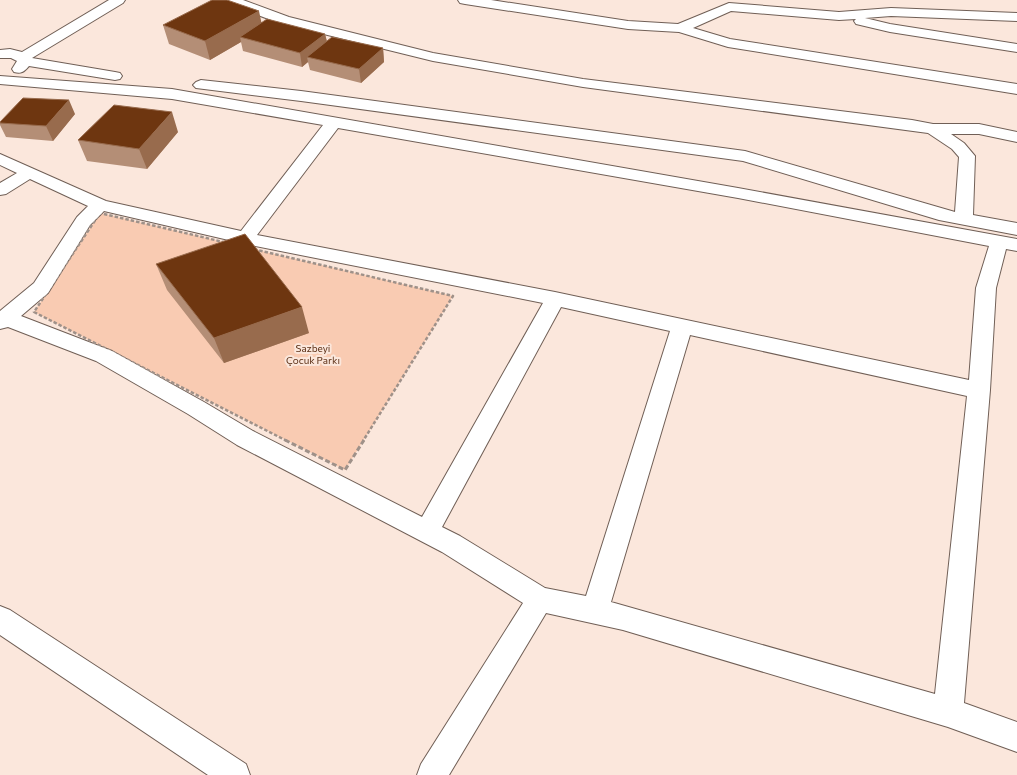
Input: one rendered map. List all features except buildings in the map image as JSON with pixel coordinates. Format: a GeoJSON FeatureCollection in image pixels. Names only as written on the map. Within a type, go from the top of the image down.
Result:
{"type":"FeatureCollection","features":[{"type":"Feature","properties":{"kind":"street"},"geometry":{"type":"LineString","coordinates":[[0,79],[20,69],[23,59],[118,0]]}},
{"type":"Feature","properties":{"kind":"street"},"geometry":{"type":"LineString","coordinates":[[231,0],[284,20],[433,57],[583,82],[933,129],[979,129],[1017,137]]}},
{"type":"Feature","properties":{"kind":"street"},"geometry":{"type":"LineString","coordinates":[[465,0],[628,25],[680,28],[728,43],[1017,89]]}},
{"type":"Feature","properties":{"kind":"street"},"geometry":{"type":"LineString","coordinates":[[680,28],[724,4],[839,16],[890,28],[1017,48]]}},
{"type":"Feature","properties":{"kind":"street"},"geometry":{"type":"LineString","coordinates":[[839,16],[891,12],[1017,17]]}},
{"type":"Feature","properties":{"kind":"street"},"geometry":{"type":"LineString","coordinates":[[2,53],[19,56],[23,59],[98,74],[301,96],[745,156],[945,216],[1017,229]]}},
{"type":"Feature","properties":{"kind":"street"},"geometry":{"type":"LineString","coordinates":[[0,79],[172,94],[731,192],[1008,243],[986,288],[979,390],[948,712]]}},
{"type":"Feature","properties":{"kind":"street"},"geometry":{"type":"LineString","coordinates":[[241,242],[334,122]]}},
{"type":"Feature","properties":{"kind":"street"},"geometry":{"type":"LineString","coordinates":[[933,129],[958,146],[967,156],[964,219]]}},
{"type":"Feature","properties":{"kind":"street"},"geometry":{"type":"LineString","coordinates":[[0,159],[100,205],[241,242],[555,299],[979,390]]}},
{"type":"Feature","properties":{"kind":"street"},"geometry":{"type":"LineString","coordinates":[[0,190],[30,173]]}},
{"type":"Feature","properties":{"kind":"street"},"geometry":{"type":"LineString","coordinates":[[34,312],[41,288],[83,221],[100,205]]}},
{"type":"Feature","properties":{"kind":"street"},"geometry":{"type":"LineString","coordinates":[[3,320],[41,288]]}},
{"type":"Feature","properties":{"kind":"street"},"geometry":{"type":"LineString","coordinates":[[427,531],[555,299]]}},
{"type":"Feature","properties":{"kind":"street"},"geometry":{"type":"LineString","coordinates":[[3,320],[104,356],[196,408],[245,438],[451,544],[540,599],[623,617],[948,712],[1017,737]]}},
{"type":"Feature","properties":{"kind":"street"},"geometry":{"type":"LineString","coordinates":[[595,611],[682,326]]}},
{"type":"Feature","properties":{"kind":"street"},"geometry":{"type":"LineString","coordinates":[[432,775],[540,599]]}},
{"type":"Feature","properties":{"kind":"street"},"geometry":{"type":"LineString","coordinates":[[0,619],[235,775]]}},
{"type":"Feature","properties":{"kind":"path"},"geometry":{"type":"LineString","coordinates":[[100,213],[241,242],[453,296],[345,470],[34,312],[100,213]]}},
{"type":"Feature","properties":{"kind":"green space","name":"Sazbeyi Çocuk Parkı"},"geometry":{"type":"Polygon","coordinates":[[[100,213],[453,296],[345,470],[34,312],[100,213]]]}}]}
